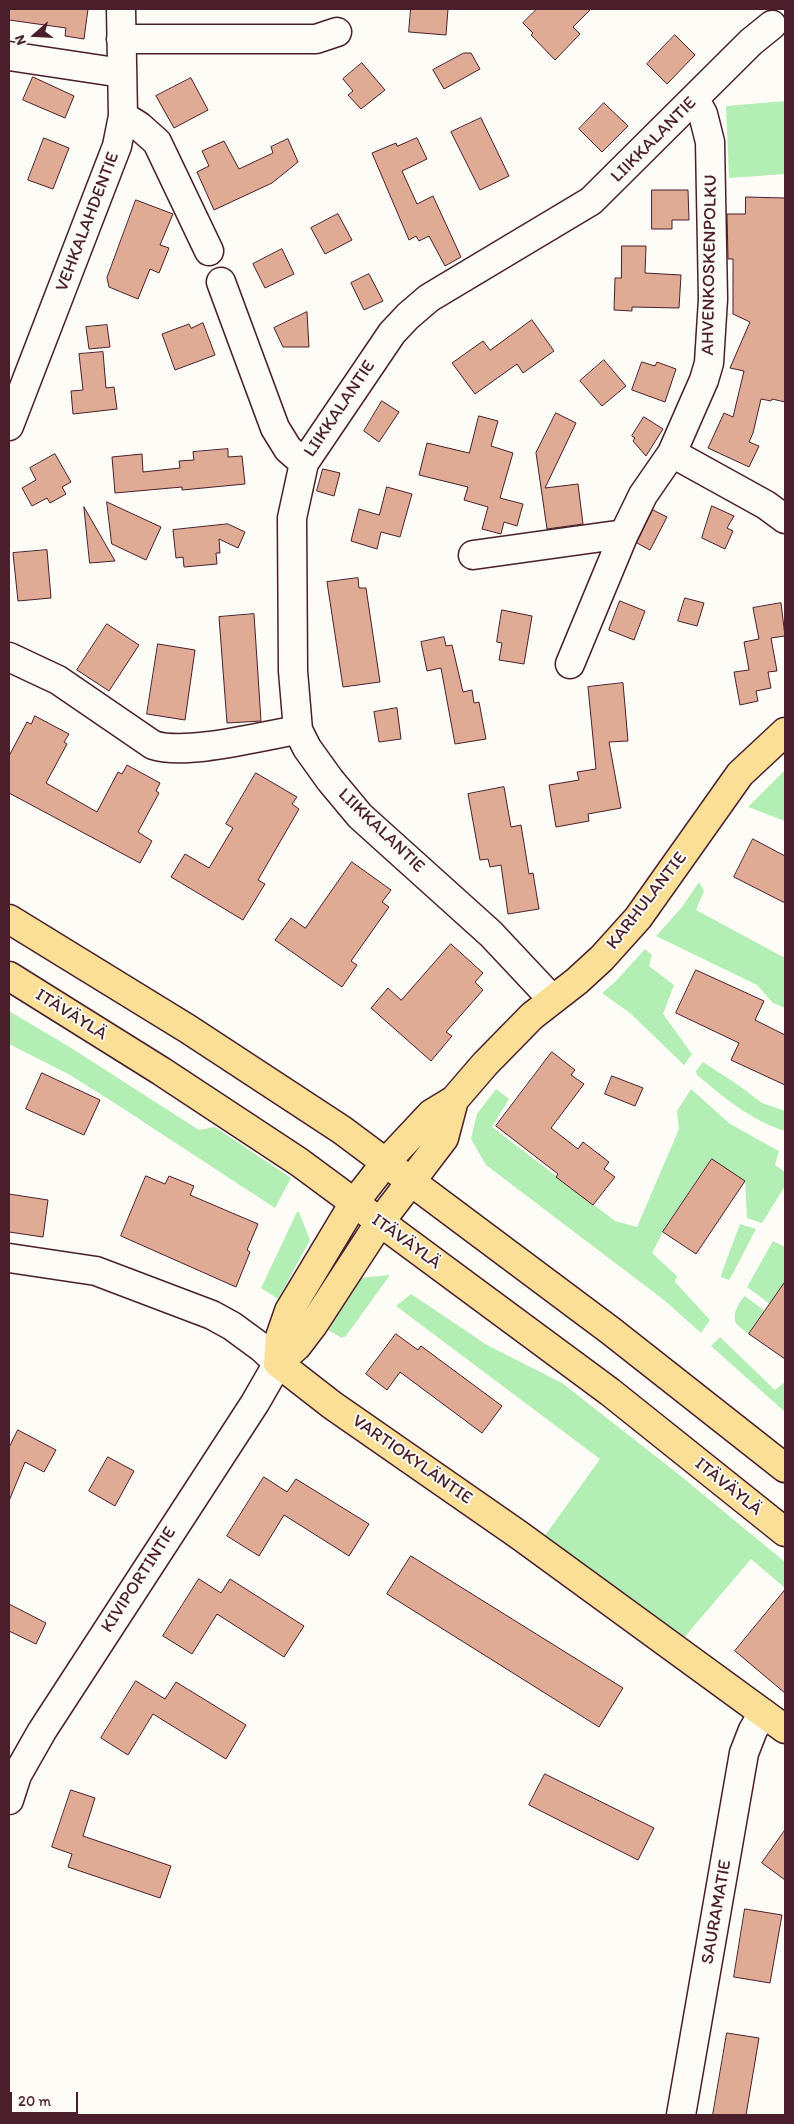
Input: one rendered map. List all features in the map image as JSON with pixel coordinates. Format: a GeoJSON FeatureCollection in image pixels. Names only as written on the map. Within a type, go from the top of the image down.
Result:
{"type":"FeatureCollection","features":[{"type":"Feature","properties":{"kind":"main road","name":"KARHULANTIE"},"geometry":{"type":"LineString","coordinates":[[354,1203],[386,1162],[430,1114],[454,1100],[485,1064],[552,999],[602,958],[638,918],[740,774],[785,732]]}},
{"type":"Feature","properties":{"kind":"main road"},"geometry":{"type":"LineString","coordinates":[[9,919],[188,1029],[342,1130],[611,1331],[785,1468]]}},
{"type":"Feature","properties":{"kind":"main road","name":"ITÄVÄYLÄ"},"geometry":{"type":"LineString","coordinates":[[9,976],[161,1071],[299,1162],[610,1392],[785,1532]]}},
{"type":"Feature","properties":{"kind":"main road","name":"KARHULANTIE"},"geometry":{"type":"LineString","coordinates":[[380,1222],[444,1138],[454,1100]]}},
{"type":"Feature","properties":{"kind":"main road","name":"KIVIPORTINTIE"},"geometry":{"type":"LineString","coordinates":[[278,1363],[280,1337],[289,1311],[354,1203]]}},
{"type":"Feature","properties":{"kind":"main road","name":"KIVIPORTINTIE"},"geometry":{"type":"LineString","coordinates":[[278,1363],[297,1346],[313,1325],[380,1222]]}},
{"type":"Feature","properties":{"kind":"main road","name":"VARTIOKYLÄNTIE"},"geometry":{"type":"LineString","coordinates":[[278,1363],[332,1405],[519,1535],[785,1728]]}},
{"type":"Feature","properties":{"kind":"street","name":"VEHKALAHDENTIE"},"geometry":{"type":"LineString","coordinates":[[9,426],[117,146],[123,116],[121,9]]}},
{"type":"Feature","properties":{"kind":"street","name":"LIIKKALANTIE"},"geometry":{"type":"LineString","coordinates":[[552,999],[491,934],[360,816],[330,780],[307,748],[298,730],[293,671],[292,518],[304,463],[392,333],[408,316],[429,298],[591,202],[751,42],[772,25]]}},
{"type":"Feature","properties":{"kind":"street"},"geometry":{"type":"LineString","coordinates":[[121,39],[316,39],[337,32]]}},
{"type":"Feature","properties":{"kind":"street"},"geometry":{"type":"LineString","coordinates":[[9,56],[122,73]]}},
{"type":"Feature","properties":{"kind":"street","name":"AHVENKOSKENPOLKU"},"geometry":{"type":"LineString","coordinates":[[570,664],[624,534],[643,495],[672,453],[704,380],[709,363],[712,340],[713,299],[710,142],[703,114],[695,99]]}},
{"type":"Feature","properties":{"kind":"street"},"geometry":{"type":"LineString","coordinates":[[123,116],[139,126],[157,142],[209,251]]}},
{"type":"Feature","properties":{"kind":"street"},"geometry":{"type":"LineString","coordinates":[[221,282],[275,428],[288,449],[304,463]]}},
{"type":"Feature","properties":{"kind":"street"},"geometry":{"type":"LineString","coordinates":[[672,453],[766,504],[785,518]]}},
{"type":"Feature","properties":{"kind":"street"},"geometry":{"type":"LineString","coordinates":[[473,555],[624,534]]}},
{"type":"Feature","properties":{"kind":"street"},"geometry":{"type":"LineString","coordinates":[[9,657],[58,680],[153,745],[165,749],[202,747],[298,730]]}},
{"type":"Feature","properties":{"kind":"street","name":"VARTIOKYLÄNTIE"},"geometry":{"type":"LineString","coordinates":[[9,1258],[96,1271],[212,1315],[232,1326],[262,1348],[278,1363]]}},
{"type":"Feature","properties":{"kind":"street","name":"KIVIPORTINTIE"},"geometry":{"type":"LineString","coordinates":[[9,1800],[17,1775],[42,1731],[245,1419],[278,1363]]}},
{"type":"Feature","properties":{"kind":"street","name":"SAURAMATIE"},"geometry":{"type":"LineString","coordinates":[[681,2115],[744,1753],[753,1730],[763,1713]]}},
{"type":"Feature","properties":{"kind":"green space"},"geometry":{"type":"Polygon","coordinates":[[[785,101],[785,174],[729,178],[726,106],[785,101]]]}},
{"type":"Feature","properties":{"kind":"green space"},"geometry":{"type":"Polygon","coordinates":[[[785,770],[785,821],[748,807],[785,770]]]}},
{"type":"Feature","properties":{"kind":"green space"},"geometry":{"type":"Polygon","coordinates":[[[699,882],[704,891],[696,910],[785,958],[785,1008],[773,1003],[757,985],[656,936],[682,907],[699,882]]]}},
{"type":"Feature","properties":{"kind":"green space"},"geometry":{"type":"Polygon","coordinates":[[[645,949],[652,955],[649,966],[674,985],[663,1014],[692,1054],[684,1065],[630,1013],[602,993],[615,982],[645,949]]]}},
{"type":"Feature","properties":{"kind":"green space"},"geometry":{"type":"Polygon","coordinates":[[[9,1011],[68,1046],[199,1130],[215,1127],[291,1178],[275,1208],[70,1075],[9,1044],[9,1011]]]}},
{"type":"Feature","properties":{"kind":"green space"},"geometry":{"type":"Polygon","coordinates":[[[703,1062],[762,1103],[785,1111],[785,1131],[760,1121],[749,1114],[697,1075],[696,1071],[703,1062]]]}},
{"type":"Feature","properties":{"kind":"green space"},"geometry":{"type":"Polygon","coordinates":[[[496,1089],[509,1099],[492,1127],[615,1221],[637,1227],[679,1129],[677,1111],[691,1089],[730,1124],[779,1151],[775,1165],[785,1172],[785,1186],[762,1223],[747,1218],[745,1181],[711,1159],[663,1232],[652,1253],[677,1276],[675,1282],[710,1320],[701,1333],[664,1300],[486,1165],[471,1139],[477,1114],[496,1089]]]}},
{"type":"Feature","properties":{"kind":"green space"},"geometry":{"type":"Polygon","coordinates":[[[297,1212],[299,1212],[310,1240],[278,1299],[261,1288],[297,1212]]]}},
{"type":"Feature","properties":{"kind":"green space"},"geometry":{"type":"Polygon","coordinates":[[[740,1224],[756,1229],[729,1280],[721,1277],[740,1224]]]}},
{"type":"Feature","properties":{"kind":"green space"},"geometry":{"type":"Polygon","coordinates":[[[773,1241],[785,1247],[785,1282],[770,1304],[747,1287],[773,1241]]]}},
{"type":"Feature","properties":{"kind":"green space"},"geometry":{"type":"Polygon","coordinates":[[[390,1275],[346,1336],[342,1338],[326,1329],[359,1278],[390,1275]]]}},
{"type":"Feature","properties":{"kind":"green space"},"geometry":{"type":"Polygon","coordinates":[[[411,1294],[487,1345],[562,1383],[677,1473],[785,1562],[785,1588],[751,1559],[683,1639],[544,1537],[600,1459],[396,1306],[411,1294]]]}},
{"type":"Feature","properties":{"kind":"green space"},"geometry":{"type":"Polygon","coordinates":[[[745,1296],[765,1311],[749,1334],[735,1320],[737,1308],[745,1296]]]}},
{"type":"Feature","properties":{"kind":"green space"},"geometry":{"type":"Polygon","coordinates":[[[720,1337],[775,1390],[785,1382],[785,1412],[711,1346],[720,1337]]]}},
{"type":"Feature","properties":{"kind":"building"},"geometry":{"type":"Polygon","coordinates":[[[10,9],[88,9],[84,39],[65,36],[66,28],[9,20],[10,9]]]}},
{"type":"Feature","properties":{"kind":"building"},"geometry":{"type":"Polygon","coordinates":[[[411,9],[448,9],[446,35],[409,32],[411,9]]]}},
{"type":"Feature","properties":{"kind":"building"},"geometry":{"type":"Polygon","coordinates":[[[537,9],[591,9],[573,27],[580,34],[555,60],[531,35],[533,33],[523,23],[537,9]]]}},
{"type":"Feature","properties":{"kind":"building"},"geometry":{"type":"Polygon","coordinates":[[[675,35],[695,55],[667,84],[647,64],[675,35]]]}},
{"type":"Feature","properties":{"kind":"building"},"geometry":{"type":"Polygon","coordinates":[[[464,53],[471,53],[480,69],[444,89],[433,70],[464,53]]]}},
{"type":"Feature","properties":{"kind":"building"},"geometry":{"type":"Polygon","coordinates":[[[362,63],[385,90],[361,109],[348,95],[353,91],[343,79],[362,63]]]}},
{"type":"Feature","properties":{"kind":"building"},"geometry":{"type":"Polygon","coordinates":[[[33,77],[74,96],[65,118],[23,100],[33,77]]]}},
{"type":"Feature","properties":{"kind":"building"},"geometry":{"type":"Polygon","coordinates":[[[191,78],[208,110],[174,128],[156,96],[191,78]]]}},
{"type":"Feature","properties":{"kind":"building"},"geometry":{"type":"Polygon","coordinates":[[[604,103],[628,126],[602,152],[579,129],[604,103]]]}},
{"type":"Feature","properties":{"kind":"building"},"geometry":{"type":"Polygon","coordinates":[[[481,118],[509,176],[480,190],[451,132],[481,118]]]}},
{"type":"Feature","properties":{"kind":"building"},"geometry":{"type":"Polygon","coordinates":[[[44,138],[69,148],[53,189],[28,180],[44,138]]]}},
{"type":"Feature","properties":{"kind":"building"},"geometry":{"type":"Polygon","coordinates":[[[417,138],[427,159],[402,171],[417,204],[433,196],[461,257],[445,266],[429,236],[419,241],[416,236],[409,240],[372,153],[396,143],[397,146],[417,138]]]}},
{"type":"Feature","properties":{"kind":"building"},"geometry":{"type":"Polygon","coordinates":[[[288,139],[298,162],[272,183],[214,210],[197,172],[209,166],[202,151],[224,141],[239,169],[273,153],[271,147],[288,139]]]}},
{"type":"Feature","properties":{"kind":"building"},"geometry":{"type":"Polygon","coordinates":[[[652,190],[688,190],[689,220],[672,220],[672,229],[652,229],[652,190]]]}},
{"type":"Feature","properties":{"kind":"building"},"geometry":{"type":"Polygon","coordinates":[[[746,197],[785,198],[785,402],[761,399],[749,442],[759,446],[749,467],[708,448],[724,413],[733,417],[744,371],[730,368],[750,322],[733,314],[733,259],[728,259],[727,214],[745,214],[746,197]]]}},
{"type":"Feature","properties":{"kind":"building"},"geometry":{"type":"Polygon","coordinates":[[[136,200],[173,214],[160,245],[169,248],[159,273],[150,269],[138,299],[109,287],[107,278],[136,200]]]}},
{"type":"Feature","properties":{"kind":"building"},"geometry":{"type":"Polygon","coordinates":[[[338,214],[352,240],[325,254],[311,228],[338,214]]]}},
{"type":"Feature","properties":{"kind":"building"},"geometry":{"type":"Polygon","coordinates":[[[622,246],[646,246],[645,273],[681,275],[679,308],[632,307],[632,311],[614,310],[615,278],[621,278],[622,246]]]}},
{"type":"Feature","properties":{"kind":"building"},"geometry":{"type":"Polygon","coordinates":[[[282,249],[294,274],[265,288],[253,264],[282,249]]]}},
{"type":"Feature","properties":{"kind":"building"},"geometry":{"type":"Polygon","coordinates":[[[369,274],[383,301],[364,310],[351,283],[369,274]]]}},
{"type":"Feature","properties":{"kind":"building"},"geometry":{"type":"Polygon","coordinates":[[[307,312],[309,347],[283,347],[274,328],[307,312]]]}},
{"type":"Feature","properties":{"kind":"building"},"geometry":{"type":"Polygon","coordinates":[[[532,320],[554,351],[523,373],[517,364],[475,394],[452,363],[483,341],[490,350],[532,320]]]}},
{"type":"Feature","properties":{"kind":"building"},"geometry":{"type":"Polygon","coordinates":[[[203,323],[215,355],[175,370],[162,334],[189,324],[191,328],[203,323]]]}},
{"type":"Feature","properties":{"kind":"building"},"geometry":{"type":"Polygon","coordinates":[[[107,325],[110,347],[89,349],[86,327],[107,325]]]}},
{"type":"Feature","properties":{"kind":"building"},"geometry":{"type":"Polygon","coordinates":[[[103,352],[106,388],[114,387],[117,409],[73,414],[71,391],[83,390],[79,354],[103,352]]]}},
{"type":"Feature","properties":{"kind":"building"},"geometry":{"type":"Polygon","coordinates":[[[604,360],[626,386],[602,406],[580,381],[604,360]]]}},
{"type":"Feature","properties":{"kind":"building"},"geometry":{"type":"Polygon","coordinates":[[[642,362],[655,366],[657,362],[676,369],[665,402],[632,390],[642,362]]]}},
{"type":"Feature","properties":{"kind":"building"},"geometry":{"type":"Polygon","coordinates":[[[382,401],[399,412],[379,442],[364,431],[382,401]]]}},
{"type":"Feature","properties":{"kind":"building"},"geometry":{"type":"Polygon","coordinates":[[[556,413],[576,423],[545,488],[578,484],[583,524],[547,529],[536,453],[556,413]]]}},
{"type":"Feature","properties":{"kind":"building"},"geometry":{"type":"Polygon","coordinates":[[[479,416],[498,421],[491,446],[513,453],[500,498],[523,504],[517,526],[504,522],[501,534],[482,529],[488,507],[464,500],[468,487],[419,475],[427,443],[469,453],[479,416]]]}},
{"type":"Feature","properties":{"kind":"building"},"geometry":{"type":"Polygon","coordinates":[[[644,417],[663,429],[646,456],[633,441],[635,438],[632,436],[644,417]]]}},
{"type":"Feature","properties":{"kind":"building"},"geometry":{"type":"Polygon","coordinates":[[[228,449],[228,457],[242,456],[245,484],[182,490],[182,487],[115,493],[112,457],[142,454],[143,472],[180,468],[179,461],[194,460],[193,452],[228,449]]]}},
{"type":"Feature","properties":{"kind":"building"},"geometry":{"type":"Polygon","coordinates":[[[55,454],[71,482],[62,487],[66,494],[50,503],[47,498],[32,506],[22,488],[36,480],[30,468],[55,454]]]}},
{"type":"Feature","properties":{"kind":"building"},"geometry":{"type":"Polygon","coordinates":[[[323,469],[340,473],[334,496],[317,491],[323,469]]]}},
{"type":"Feature","properties":{"kind":"building"},"geometry":{"type":"Polygon","coordinates":[[[387,487],[412,494],[400,537],[381,532],[377,549],[351,541],[359,509],[379,515],[387,487]]]}},
{"type":"Feature","properties":{"kind":"building"},"geometry":{"type":"Polygon","coordinates":[[[107,502],[161,527],[146,560],[112,544],[107,502]]]}},
{"type":"Feature","properties":{"kind":"building"},"geometry":{"type":"Polygon","coordinates":[[[712,506],[734,516],[727,528],[733,531],[725,549],[702,538],[712,506]]]}},
{"type":"Feature","properties":{"kind":"building"},"geometry":{"type":"Polygon","coordinates":[[[84,507],[115,561],[90,563],[84,507]]]}},
{"type":"Feature","properties":{"kind":"building"},"geometry":{"type":"Polygon","coordinates":[[[653,510],[667,517],[650,550],[637,543],[653,510]]]}},
{"type":"Feature","properties":{"kind":"building"},"geometry":{"type":"Polygon","coordinates":[[[228,524],[245,532],[238,548],[219,539],[220,553],[216,553],[217,564],[184,567],[183,557],[176,558],[173,530],[228,524]]]}},
{"type":"Feature","properties":{"kind":"building"},"geometry":{"type":"Polygon","coordinates":[[[47,550],[51,598],[18,601],[13,553],[47,550]]]}},
{"type":"Feature","properties":{"kind":"building"},"geometry":{"type":"Polygon","coordinates":[[[358,578],[359,588],[366,588],[380,682],[343,687],[327,582],[358,578]]]}},
{"type":"Feature","properties":{"kind":"building"},"geometry":{"type":"Polygon","coordinates":[[[685,598],[704,603],[697,626],[678,621],[685,598]]]}},
{"type":"Feature","properties":{"kind":"building"},"geometry":{"type":"Polygon","coordinates":[[[620,601],[645,611],[634,640],[609,630],[620,601]]]}},
{"type":"Feature","properties":{"kind":"building"},"geometry":{"type":"Polygon","coordinates":[[[781,603],[785,636],[771,638],[777,671],[768,672],[771,688],[756,691],[758,701],[740,705],[734,672],[749,670],[744,642],[759,639],[753,608],[781,603]]]}},
{"type":"Feature","properties":{"kind":"building"},"geometry":{"type":"Polygon","coordinates":[[[502,610],[532,616],[524,664],[499,660],[502,643],[497,642],[502,610]]]}},
{"type":"Feature","properties":{"kind":"building"},"geometry":{"type":"Polygon","coordinates":[[[254,614],[261,721],[227,723],[219,617],[254,614]]]}},
{"type":"Feature","properties":{"kind":"building"},"geometry":{"type":"Polygon","coordinates":[[[107,624],[139,645],[109,691],[77,670],[107,624]]]}},
{"type":"Feature","properties":{"kind":"building"},"geometry":{"type":"Polygon","coordinates":[[[444,637],[446,646],[452,645],[463,692],[472,690],[474,703],[479,702],[486,739],[455,744],[441,668],[427,671],[421,642],[444,637]]]}},
{"type":"Feature","properties":{"kind":"building"},"geometry":{"type":"Polygon","coordinates":[[[158,644],[195,650],[185,720],[147,714],[158,644]]]}},
{"type":"Feature","properties":{"kind":"building"},"geometry":{"type":"Polygon","coordinates":[[[623,683],[628,741],[609,742],[621,808],[588,814],[589,821],[556,827],[549,785],[579,780],[577,772],[596,769],[588,687],[623,683]]]}},
{"type":"Feature","properties":{"kind":"building"},"geometry":{"type":"Polygon","coordinates":[[[397,708],[401,739],[379,742],[374,712],[397,708]]]}},
{"type":"Feature","properties":{"kind":"building"},"geometry":{"type":"Polygon","coordinates":[[[35,716],[69,734],[64,742],[67,744],[46,783],[97,812],[118,772],[122,774],[127,765],[160,783],[156,791],[159,793],[138,832],[152,841],[140,863],[9,793],[9,756],[27,722],[31,724],[35,716]]]}},
{"type":"Feature","properties":{"kind":"building"},"geometry":{"type":"Polygon","coordinates":[[[256,773],[297,797],[292,804],[299,809],[258,880],[265,884],[243,920],[171,877],[185,854],[209,868],[233,828],[226,824],[256,773]]]}},
{"type":"Feature","properties":{"kind":"building"},"geometry":{"type":"Polygon","coordinates":[[[504,787],[511,827],[521,825],[529,874],[533,873],[539,909],[508,914],[501,865],[490,867],[488,859],[480,860],[468,794],[504,787]]]}},
{"type":"Feature","properties":{"kind":"building"},"geometry":{"type":"Polygon","coordinates":[[[753,839],[785,856],[785,903],[734,877],[753,839]]]}},
{"type":"Feature","properties":{"kind":"building"},"geometry":{"type":"Polygon","coordinates":[[[352,862],[391,890],[382,902],[389,907],[351,961],[357,965],[342,987],[275,940],[291,918],[305,928],[352,862]]]}},
{"type":"Feature","properties":{"kind":"building"},"geometry":{"type":"Polygon","coordinates":[[[451,944],[483,973],[475,982],[483,990],[446,1032],[452,1036],[431,1061],[371,1008],[388,988],[401,1000],[451,944]]]}},
{"type":"Feature","properties":{"kind":"building"},"geometry":{"type":"Polygon","coordinates":[[[696,970],[764,1001],[755,1020],[785,1035],[785,1085],[731,1060],[739,1043],[676,1013],[696,970]]]}},
{"type":"Feature","properties":{"kind":"building"},"geometry":{"type":"Polygon","coordinates":[[[552,1052],[575,1070],[571,1075],[584,1084],[551,1128],[578,1149],[583,1142],[609,1162],[604,1169],[615,1177],[593,1205],[556,1177],[558,1174],[496,1126],[552,1052]]]}},
{"type":"Feature","properties":{"kind":"building"},"geometry":{"type":"Polygon","coordinates":[[[42,1073],[100,1100],[84,1135],[26,1109],[42,1073]]]}},
{"type":"Feature","properties":{"kind":"building"},"geometry":{"type":"Polygon","coordinates":[[[612,1076],[643,1088],[635,1106],[605,1094],[612,1076]]]}},
{"type":"Feature","properties":{"kind":"building"},"geometry":{"type":"Polygon","coordinates":[[[712,1159],[745,1181],[696,1254],[663,1232],[712,1159]]]}},
{"type":"Feature","properties":{"kind":"building"},"geometry":{"type":"Polygon","coordinates":[[[146,1176],[165,1184],[169,1176],[194,1186],[190,1195],[258,1224],[247,1250],[250,1252],[236,1287],[121,1236],[146,1176]]]}},
{"type":"Feature","properties":{"kind":"building"},"geometry":{"type":"Polygon","coordinates":[[[9,1194],[48,1200],[43,1237],[9,1232],[9,1194]]]}},
{"type":"Feature","properties":{"kind":"building"},"geometry":{"type":"Polygon","coordinates":[[[785,1282],[785,1359],[749,1334],[785,1282]]]}},
{"type":"Feature","properties":{"kind":"building"},"geometry":{"type":"Polygon","coordinates":[[[396,1334],[418,1350],[421,1346],[502,1406],[482,1433],[400,1372],[387,1390],[366,1374],[396,1334]]]}},
{"type":"Feature","properties":{"kind":"building"},"geometry":{"type":"Polygon","coordinates":[[[18,1430],[56,1450],[44,1472],[25,1462],[9,1501],[9,1448],[18,1430]]]}},
{"type":"Feature","properties":{"kind":"building"},"geometry":{"type":"Polygon","coordinates":[[[108,1457],[134,1471],[115,1506],[89,1491],[108,1457]]]}},
{"type":"Feature","properties":{"kind":"building"},"geometry":{"type":"Polygon","coordinates":[[[264,1477],[287,1492],[296,1479],[369,1524],[349,1556],[284,1515],[259,1556],[227,1536],[264,1477]]]}},
{"type":"Feature","properties":{"kind":"building"},"geometry":{"type":"Polygon","coordinates":[[[411,1556],[623,1688],[599,1727],[387,1594],[411,1556]]]}},
{"type":"Feature","properties":{"kind":"building"},"geometry":{"type":"Polygon","coordinates":[[[199,1579],[221,1593],[230,1579],[304,1626],[284,1657],[217,1614],[192,1654],[163,1636],[199,1579]]]}},
{"type":"Feature","properties":{"kind":"building"},"geometry":{"type":"Polygon","coordinates":[[[785,1590],[785,1693],[735,1651],[785,1590]]]}},
{"type":"Feature","properties":{"kind":"building"},"geometry":{"type":"Polygon","coordinates":[[[9,1604],[46,1623],[36,1644],[9,1631],[9,1604]]]}},
{"type":"Feature","properties":{"kind":"building"},"geometry":{"type":"Polygon","coordinates":[[[136,1681],[165,1699],[176,1682],[246,1725],[226,1759],[153,1714],[128,1755],[101,1738],[136,1681]]]}},
{"type":"Feature","properties":{"kind":"building"},"geometry":{"type":"Polygon","coordinates":[[[545,1774],[654,1828],[638,1860],[529,1805],[545,1774]]]}},
{"type":"Feature","properties":{"kind":"building"},"geometry":{"type":"Polygon","coordinates":[[[71,1790],[95,1798],[83,1836],[171,1866],[160,1898],[68,1867],[72,1854],[52,1847],[71,1790]]]}},
{"type":"Feature","properties":{"kind":"building"},"geometry":{"type":"Polygon","coordinates":[[[785,1830],[785,1880],[762,1863],[785,1830]]]}},
{"type":"Feature","properties":{"kind":"building"},"geometry":{"type":"Polygon","coordinates":[[[745,1909],[782,1915],[770,1983],[734,1977],[745,1909]]]}},
{"type":"Feature","properties":{"kind":"building"},"geometry":{"type":"Polygon","coordinates":[[[727,2033],[759,2038],[746,2115],[713,2115],[727,2033]]]}}]}
